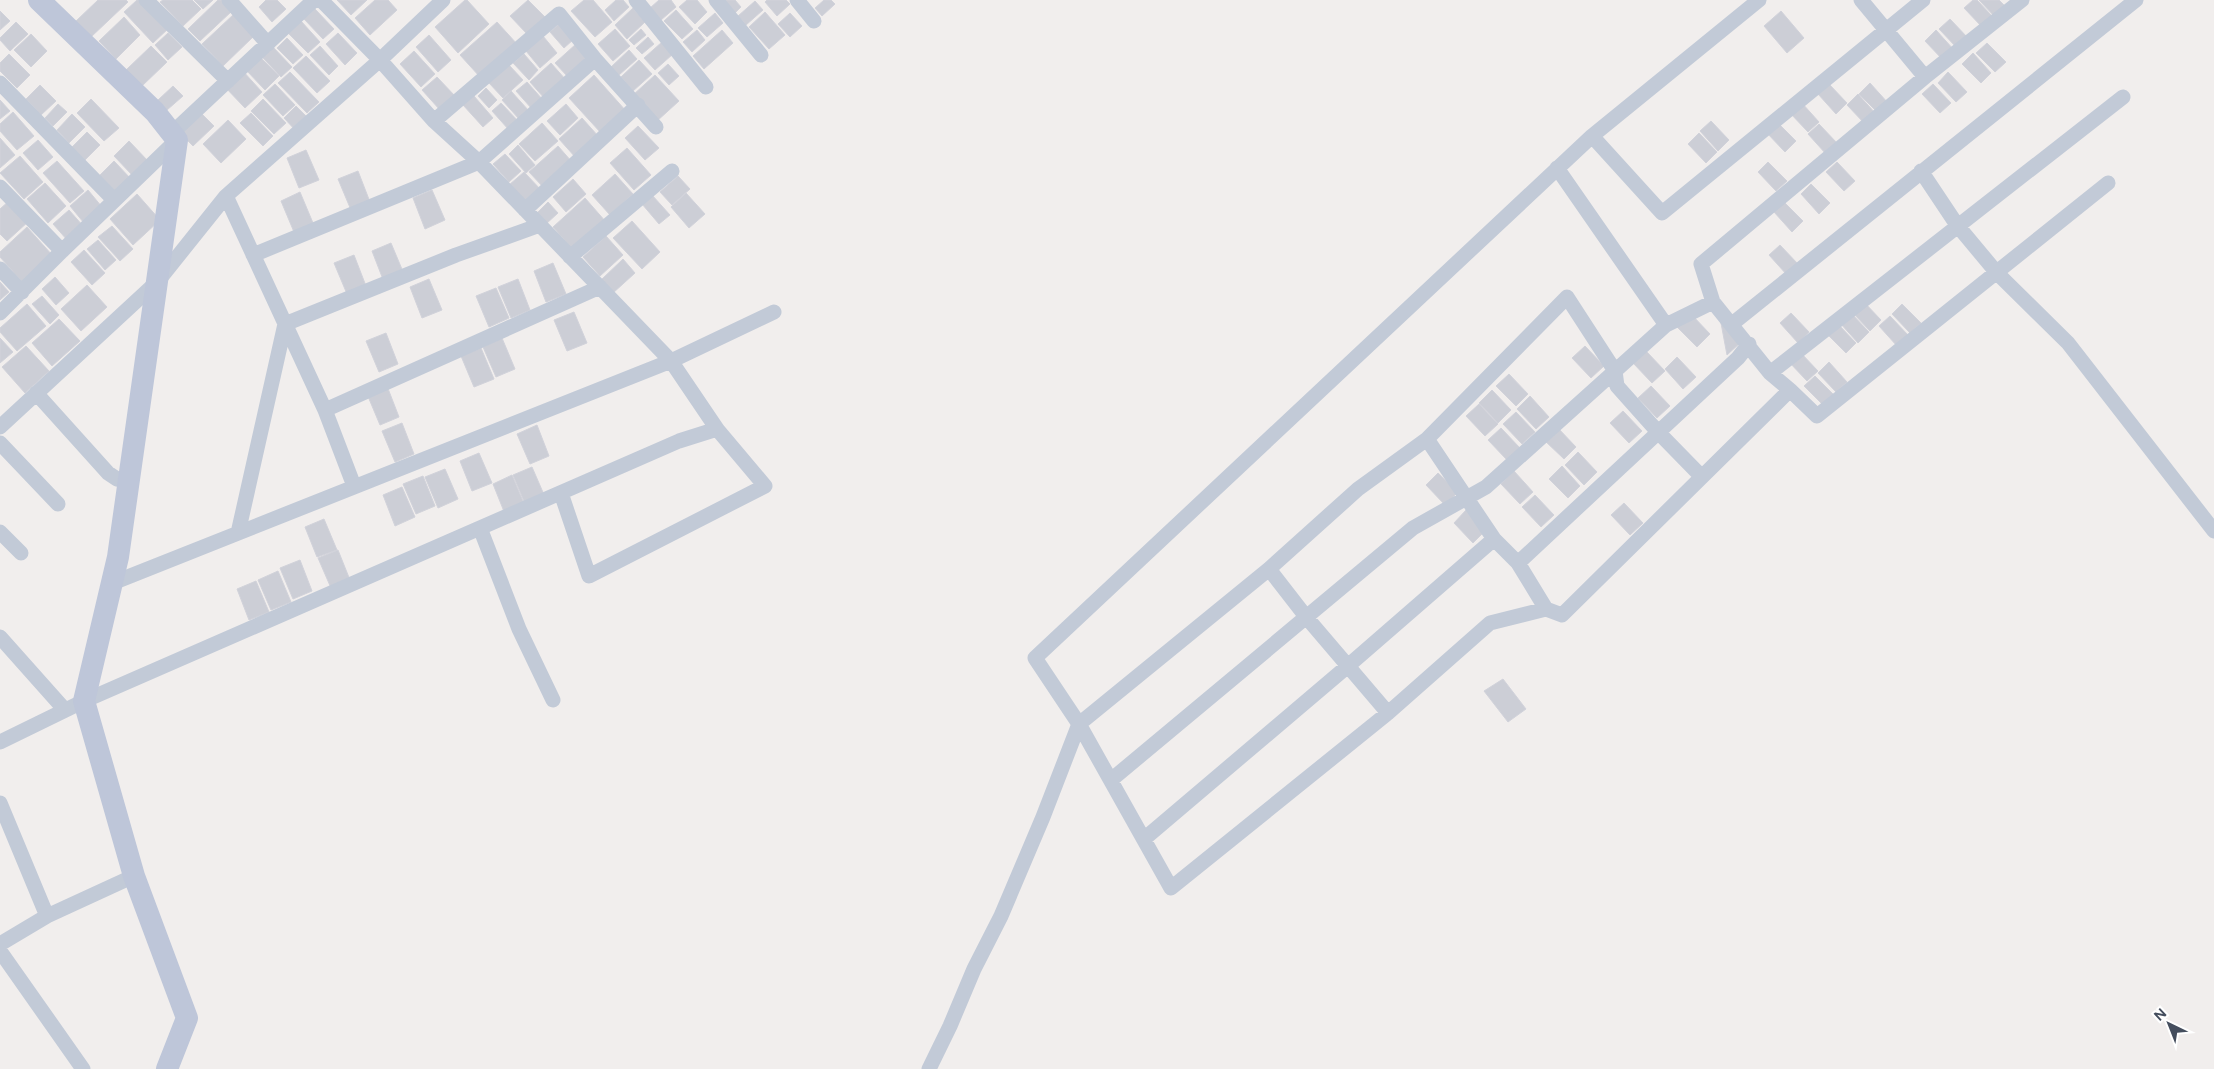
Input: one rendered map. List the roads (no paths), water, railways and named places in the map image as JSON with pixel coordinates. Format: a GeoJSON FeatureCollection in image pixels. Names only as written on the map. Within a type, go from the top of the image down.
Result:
{"type":"FeatureCollection","features":[{"type":"Feature","properties":{"kind":"street"},"geometry":{"type":"LineString","coordinates":[[39,0],[155,112],[174,136],[158,281],[118,557],[75,706]]}},
{"type":"Feature","properties":{"kind":"street"},"geometry":{"type":"LineString","coordinates":[[146,0],[228,81]]}},
{"type":"Feature","properties":{"kind":"street"},"geometry":{"type":"LineString","coordinates":[[229,0],[268,44]]}},
{"type":"Feature","properties":{"kind":"street"},"geometry":{"type":"LineString","coordinates":[[0,313],[114,200],[228,81],[314,0]]}},
{"type":"Feature","properties":{"kind":"street"},"geometry":{"type":"LineString","coordinates":[[321,0],[380,60],[434,121],[478,162],[671,361],[717,429],[765,486],[589,576],[561,493]]}},
{"type":"Feature","properties":{"kind":"street"},"geometry":{"type":"LineString","coordinates":[[0,426],[158,281],[226,196],[380,60],[443,0]]}},
{"type":"Feature","properties":{"kind":"street"},"geometry":{"type":"LineString","coordinates":[[636,0],[706,87]]}},
{"type":"Feature","properties":{"kind":"street"},"geometry":{"type":"LineString","coordinates":[[716,0],[761,54]]}},
{"type":"Feature","properties":{"kind":"street"},"geometry":{"type":"LineString","coordinates":[[797,0],[814,21]]}},
{"type":"Feature","properties":{"kind":"street"},"geometry":{"type":"LineString","coordinates":[[1759,0],[1592,136],[1034,658],[1079,724],[1171,888],[1388,713],[1490,623],[1546,609],[1562,615],[1790,390]]}},
{"type":"Feature","properties":{"kind":"street"},"geometry":{"type":"LineString","coordinates":[[1861,0],[1925,77]]}},
{"type":"Feature","properties":{"kind":"street"},"geometry":{"type":"LineString","coordinates":[[1592,136],[1662,213],[1923,0]]}},
{"type":"Feature","properties":{"kind":"street"},"geometry":{"type":"LineString","coordinates":[[2022,0],[1925,77],[1702,264],[1713,302],[1770,372],[1817,416],[2108,183]]}},
{"type":"Feature","properties":{"kind":"street"},"geometry":{"type":"LineString","coordinates":[[1732,324],[2136,0]]}},
{"type":"Feature","properties":{"kind":"street"},"geometry":{"type":"LineString","coordinates":[[434,121],[559,14],[595,59],[656,127]]}},
{"type":"Feature","properties":{"kind":"street"},"geometry":{"type":"LineString","coordinates":[[253,255],[478,162],[595,59]]}},
{"type":"Feature","properties":{"kind":"street"},"geometry":{"type":"LineString","coordinates":[[0,83],[114,200]]}},
{"type":"Feature","properties":{"kind":"street"},"geometry":{"type":"LineString","coordinates":[[1770,372],[2124,97]]}},
{"type":"Feature","properties":{"kind":"street"},"geometry":{"type":"LineString","coordinates":[[525,210],[638,105]]}},
{"type":"Feature","properties":{"kind":"street"},"geometry":{"type":"LineString","coordinates":[[1557,168],[1666,325]]}},
{"type":"Feature","properties":{"kind":"street"},"geometry":{"type":"LineString","coordinates":[[570,257],[672,171]]}},
{"type":"Feature","properties":{"kind":"street"},"geometry":{"type":"LineString","coordinates":[[1921,171],[1957,225],[1997,273],[2068,342],[2214,531]]}},
{"type":"Feature","properties":{"kind":"street"},"geometry":{"type":"LineString","coordinates":[[0,187],[62,251]]}},
{"type":"Feature","properties":{"kind":"street"},"geometry":{"type":"LineString","coordinates":[[226,196],[325,410],[354,486]]}},
{"type":"Feature","properties":{"kind":"street"},"geometry":{"type":"LineString","coordinates":[[285,324],[456,255],[540,225]]}},
{"type":"Feature","properties":{"kind":"street"},"geometry":{"type":"LineString","coordinates":[[0,269],[22,292]]}},
{"type":"Feature","properties":{"kind":"street"},"geometry":{"type":"LineString","coordinates":[[325,410],[600,287]]}},
{"type":"Feature","properties":{"kind":"street"},"geometry":{"type":"LineString","coordinates":[[929,1069],[1044,817],[1079,724],[1269,569],[1358,490],[1427,438],[1567,297],[1616,371],[1617,386],[1658,432],[1702,476]]}},
{"type":"Feature","properties":{"kind":"street"},"geometry":{"type":"LineString","coordinates":[[1111,780],[1413,528],[1486,486],[1666,325],[1713,302]]}},
{"type":"Feature","properties":{"kind":"street"},"geometry":{"type":"LineString","coordinates":[[110,584],[671,361],[774,312]]}},
{"type":"Feature","properties":{"kind":"street"},"geometry":{"type":"LineString","coordinates":[[238,533],[285,324]]}},
{"type":"Feature","properties":{"kind":"street"},"geometry":{"type":"LineString","coordinates":[[1518,563],[1738,358],[1748,344]]}},
{"type":"Feature","properties":{"kind":"street"},"geometry":{"type":"LineString","coordinates":[[36,393],[104,470],[116,479],[129,481]]}},
{"type":"Feature","properties":{"kind":"street"},"geometry":{"type":"LineString","coordinates":[[0,742],[75,706],[679,441],[717,429]]}},
{"type":"Feature","properties":{"kind":"street"},"geometry":{"type":"LineString","coordinates":[[1427,438],[1494,539],[1518,563],[1546,609]]}},
{"type":"Feature","properties":{"kind":"street"},"geometry":{"type":"LineString","coordinates":[[0,443],[58,504]]}},
{"type":"Feature","properties":{"kind":"street"},"geometry":{"type":"LineString","coordinates":[[480,528],[519,629],[553,700]]}},
{"type":"Feature","properties":{"kind":"street"},"geometry":{"type":"LineString","coordinates":[[0,532],[21,554]]}},
{"type":"Feature","properties":{"kind":"street"},"geometry":{"type":"LineString","coordinates":[[1144,839],[1494,539]]}},
{"type":"Feature","properties":{"kind":"street"},"geometry":{"type":"LineString","coordinates":[[1269,569],[1307,618],[1388,713]]}},
{"type":"Feature","properties":{"kind":"street"},"geometry":{"type":"LineString","coordinates":[[0,637],[75,706],[134,876],[187,1018],[167,1069]]}},
{"type":"Feature","properties":{"kind":"street"},"geometry":{"type":"LineString","coordinates":[[0,804],[47,916]]}},
{"type":"Feature","properties":{"kind":"street"},"geometry":{"type":"LineString","coordinates":[[0,944],[47,916],[134,876]]}},
{"type":"Feature","properties":{"kind":"street"},"geometry":{"type":"LineString","coordinates":[[0,951],[83,1069]]}}]}
